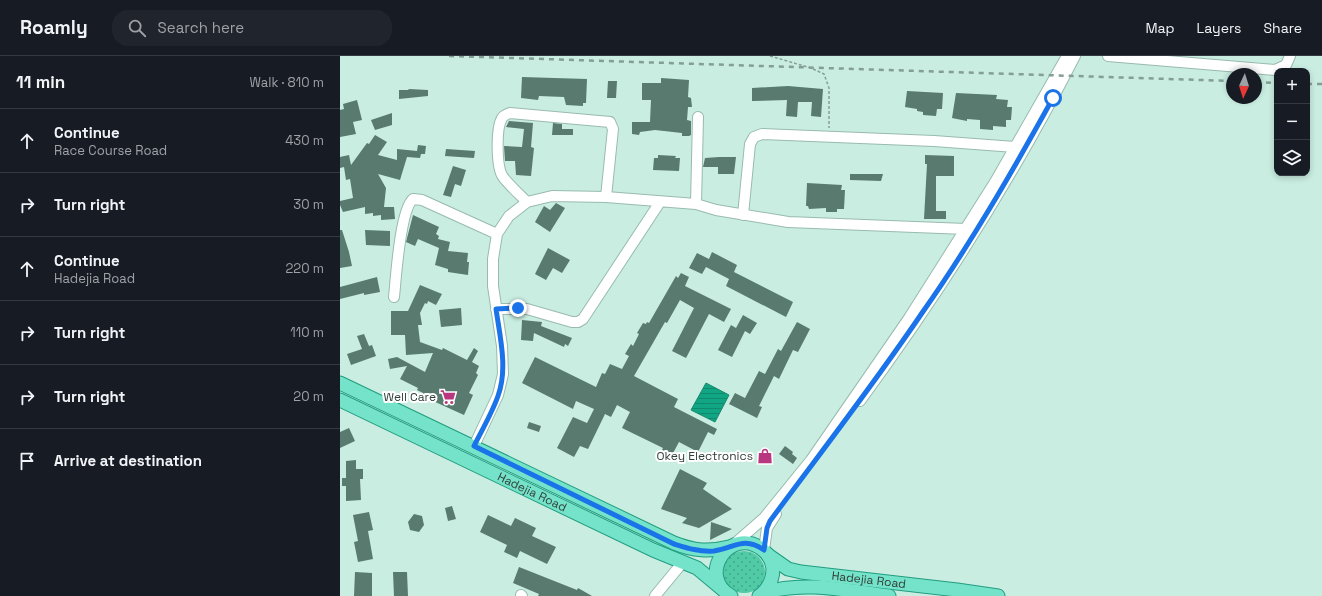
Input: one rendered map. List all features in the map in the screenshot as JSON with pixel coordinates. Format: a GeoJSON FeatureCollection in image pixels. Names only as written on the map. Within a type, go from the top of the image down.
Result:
{"type":"FeatureCollection","features":[{"type":"Feature","properties":{"kind":"main road","name":"Hadejia Road"},"geometry":{"type":"LineString","coordinates":[[340,383],[474,446],[674,544],[700,551],[714,551],[748,543],[756,545],[788,569],[801,572],[998,596]]}},
{"type":"Feature","properties":{"kind":"main road","name":"Hadejia Road"},"geometry":{"type":"LineString","coordinates":[[340,400],[653,550],[697,568],[727,594]]}},
{"type":"Feature","properties":{"kind":"main road"},"geometry":{"type":"LineString","coordinates":[[727,594],[717,580],[716,571],[717,561],[722,553],[731,546]]}},
{"type":"Feature","properties":{"kind":"main road"},"geometry":{"type":"LineString","coordinates":[[761,594],[770,584],[773,575],[773,564],[766,553]]}},
{"type":"Feature","properties":{"kind":"main road","name":"Hadejia Road"},"geometry":{"type":"LineString","coordinates":[[761,594],[788,586],[812,587],[889,596]]}},
{"type":"Feature","properties":{"kind":"street"},"geometry":{"type":"LineString","coordinates":[[731,546],[764,518],[811,460],[909,318],[1016,147],[1067,56]]}},
{"type":"Feature","properties":{"kind":"street"},"geometry":{"type":"LineString","coordinates":[[766,553],[767,528],[770,521],[847,419],[924,312],[1010,173],[1075,56]]}},
{"type":"Feature","properties":{"kind":"street"},"geometry":{"type":"LineString","coordinates":[[1108,56],[1275,70],[1286,65],[1290,56]]}},
{"type":"Feature","properties":{"kind":"street"},"geometry":{"type":"LineString","coordinates":[[527,202],[503,177],[499,169],[498,160],[500,125],[502,118],[510,113],[610,122],[613,129],[606,197]]}},
{"type":"Feature","properties":{"kind":"street"},"geometry":{"type":"LineString","coordinates":[[696,204],[698,117]]}},
{"type":"Feature","properties":{"kind":"street"},"geometry":{"type":"LineString","coordinates":[[743,215],[750,144],[754,137],[762,134],[934,141],[1016,147]]}},
{"type":"Feature","properties":{"kind":"street"},"geometry":{"type":"LineString","coordinates":[[474,446],[498,395],[503,374],[502,346],[496,309],[492,259],[497,234],[509,216],[527,202],[552,196],[606,197],[696,204],[743,215],[788,222],[966,229]]}},
{"type":"Feature","properties":{"kind":"street"},"geometry":{"type":"LineString","coordinates":[[394,297],[404,216],[410,202],[413,200],[422,200],[497,234]]}},
{"type":"Feature","properties":{"kind":"street"},"geometry":{"type":"LineString","coordinates":[[496,309],[527,309],[572,322],[578,322],[583,318],[660,202]]}},
{"type":"Feature","properties":{"kind":"street"},"geometry":{"type":"LineString","coordinates":[[654,596],[683,562]]}},
{"type":"Feature","properties":{"kind":"street"},"geometry":{"type":"LineString","coordinates":[[812,587],[822,596]]}},
{"type":"Feature","properties":{"kind":"path"},"geometry":{"type":"LineString","coordinates":[[770,56],[811,68],[824,74],[829,88],[829,136]]}},
{"type":"Feature","properties":{"kind":"shaded area"},"geometry":{"type":"Polygon","coordinates":[[[706,383],[729,395],[715,422],[691,410],[706,383]]]}},
{"type":"Feature","properties":{"kind":"shaded area"},"geometry":{"type":"Polygon","coordinates":[[[744,551],[759,557],[765,572],[759,587],[744,593],[729,587],[723,572],[729,557],[744,551]]]}},
{"type":"Feature","properties":{"kind":"building"},"geometry":{"type":"Polygon","coordinates":[[[522,77],[587,79],[586,103],[583,103],[583,106],[566,105],[564,97],[539,96],[538,100],[521,98],[522,77]]]}},
{"type":"Feature","properties":{"kind":"building"},"geometry":{"type":"Polygon","coordinates":[[[661,78],[689,80],[688,97],[691,98],[692,107],[688,107],[687,120],[691,121],[691,135],[682,136],[682,133],[655,130],[640,132],[639,135],[632,134],[632,122],[650,122],[651,100],[642,100],[642,83],[661,83],[661,78]]]}},
{"type":"Feature","properties":{"kind":"building"},"geometry":{"type":"Polygon","coordinates":[[[608,81],[617,81],[616,98],[607,98],[608,81]]]}},
{"type":"Feature","properties":{"kind":"building"},"geometry":{"type":"Polygon","coordinates":[[[788,86],[823,89],[821,117],[811,116],[812,102],[798,102],[797,117],[786,116],[787,100],[752,101],[752,88],[788,86]]]}},
{"type":"Feature","properties":{"kind":"building"},"geometry":{"type":"Polygon","coordinates":[[[399,90],[428,90],[428,96],[399,99],[399,90]]]}},
{"type":"Feature","properties":{"kind":"building"},"geometry":{"type":"Polygon","coordinates":[[[907,91],[943,93],[942,109],[937,109],[936,116],[923,115],[923,112],[917,111],[917,109],[905,107],[907,91]]]}},
{"type":"Feature","properties":{"kind":"building"},"geometry":{"type":"Polygon","coordinates":[[[956,93],[997,95],[996,99],[1008,100],[1007,107],[1012,107],[1011,120],[1006,120],[1006,127],[993,126],[993,130],[980,129],[980,120],[967,119],[967,121],[952,118],[956,93]]]}},
{"type":"Feature","properties":{"kind":"building"},"geometry":{"type":"Polygon","coordinates":[[[357,100],[362,120],[353,122],[356,134],[340,137],[340,110],[344,109],[343,104],[357,100]]]}},
{"type":"Feature","properties":{"kind":"building"},"geometry":{"type":"Polygon","coordinates":[[[392,113],[392,125],[375,130],[371,120],[392,113]]]}},
{"type":"Feature","properties":{"kind":"building"},"geometry":{"type":"Polygon","coordinates":[[[509,121],[533,123],[531,147],[534,148],[531,176],[516,175],[515,161],[505,161],[504,146],[522,147],[524,129],[506,127],[509,121]]]}},
{"type":"Feature","properties":{"kind":"building"},"geometry":{"type":"Polygon","coordinates":[[[553,123],[562,124],[562,129],[573,129],[573,135],[552,135],[553,123]]]}},
{"type":"Feature","properties":{"kind":"building"},"geometry":{"type":"Polygon","coordinates":[[[375,135],[387,142],[378,155],[397,160],[397,149],[417,151],[418,145],[426,146],[425,154],[421,154],[420,158],[407,157],[400,180],[378,174],[386,188],[384,207],[394,207],[395,219],[381,220],[381,215],[373,216],[373,213],[365,214],[365,207],[343,212],[340,205],[340,201],[353,198],[350,179],[346,180],[344,167],[340,168],[340,157],[349,155],[351,165],[367,143],[369,144],[375,135]]]}},
{"type":"Feature","properties":{"kind":"building"},"geometry":{"type":"Polygon","coordinates":[[[446,149],[475,151],[474,158],[445,156],[446,149]]]}},
{"type":"Feature","properties":{"kind":"building"},"geometry":{"type":"Polygon","coordinates":[[[658,155],[676,156],[675,158],[680,158],[679,171],[653,170],[654,158],[658,158],[658,155]]]}},
{"type":"Feature","properties":{"kind":"building"},"geometry":{"type":"Polygon","coordinates":[[[925,155],[954,156],[954,176],[936,176],[936,211],[946,211],[946,219],[924,219],[927,164],[925,164],[925,155]]]}},
{"type":"Feature","properties":{"kind":"building"},"geometry":{"type":"Polygon","coordinates":[[[736,157],[734,174],[718,174],[718,167],[703,167],[705,158],[736,157]]]}},
{"type":"Feature","properties":{"kind":"building"},"geometry":{"type":"Polygon","coordinates":[[[453,166],[466,170],[461,186],[455,184],[451,197],[443,195],[453,166]]]}},
{"type":"Feature","properties":{"kind":"building"},"geometry":{"type":"Polygon","coordinates":[[[850,174],[883,174],[881,181],[850,180],[850,174]]]}},
{"type":"Feature","properties":{"kind":"building"},"geometry":{"type":"Polygon","coordinates":[[[807,183],[842,185],[841,190],[845,190],[844,209],[837,209],[837,212],[826,212],[826,208],[809,209],[808,206],[806,206],[807,183]]]}},
{"type":"Feature","properties":{"kind":"building"},"geometry":{"type":"Polygon","coordinates":[[[556,203],[565,208],[550,232],[535,222],[544,206],[550,210],[556,203]]]}},
{"type":"Feature","properties":{"kind":"building"},"geometry":{"type":"Polygon","coordinates":[[[413,215],[439,227],[436,234],[439,236],[438,239],[450,242],[448,251],[468,253],[468,275],[448,272],[448,269],[435,265],[439,248],[418,239],[415,246],[406,242],[413,215]]]}},
{"type":"Feature","properties":{"kind":"building"},"geometry":{"type":"Polygon","coordinates":[[[340,230],[342,230],[352,266],[340,268],[340,230]]]}},
{"type":"Feature","properties":{"kind":"building"},"geometry":{"type":"Polygon","coordinates":[[[365,230],[390,231],[390,246],[366,245],[365,230]]]}},
{"type":"Feature","properties":{"kind":"building"},"geometry":{"type":"Polygon","coordinates":[[[548,248],[570,260],[562,273],[553,268],[546,280],[535,274],[548,248]]]}},
{"type":"Feature","properties":{"kind":"building"},"geometry":{"type":"Polygon","coordinates":[[[712,252],[737,265],[734,272],[793,302],[786,317],[726,286],[729,279],[706,267],[702,274],[689,268],[697,253],[709,259],[712,252]]]}},
{"type":"Feature","properties":{"kind":"building"},"geometry":{"type":"Polygon","coordinates":[[[681,273],[689,277],[685,286],[731,309],[724,322],[709,314],[686,358],[672,351],[694,308],[680,300],[667,323],[665,322],[634,376],[678,399],[674,407],[717,429],[714,435],[708,432],[698,452],[679,442],[672,455],[662,450],[663,448],[622,428],[630,412],[617,405],[611,417],[605,414],[588,449],[580,446],[574,457],[557,448],[573,417],[587,423],[594,409],[576,401],[573,409],[522,383],[535,357],[596,387],[602,373],[605,374],[610,364],[622,369],[629,356],[625,354],[631,344],[633,346],[639,334],[637,333],[643,323],[649,323],[676,276],[678,278],[681,273]]]}},
{"type":"Feature","properties":{"kind":"building"},"geometry":{"type":"Polygon","coordinates":[[[377,277],[380,292],[364,295],[364,293],[340,299],[340,287],[377,277]]]}},
{"type":"Feature","properties":{"kind":"building"},"geometry":{"type":"Polygon","coordinates":[[[420,285],[442,294],[436,305],[428,301],[427,304],[425,303],[420,313],[422,325],[418,325],[420,342],[442,350],[443,348],[467,360],[474,348],[478,351],[472,362],[479,366],[476,373],[478,375],[469,393],[473,395],[464,415],[422,396],[423,393],[417,390],[418,388],[400,379],[407,366],[390,369],[388,359],[397,357],[425,372],[433,353],[406,355],[405,335],[391,335],[391,311],[408,311],[420,285]]]}},
{"type":"Feature","properties":{"kind":"building"},"geometry":{"type":"Polygon","coordinates":[[[461,308],[462,325],[441,327],[439,310],[461,308]]]}},
{"type":"Feature","properties":{"kind":"building"},"geometry":{"type":"Polygon","coordinates":[[[743,315],[757,323],[750,334],[745,331],[732,357],[718,350],[731,325],[736,328],[743,315]]]}},
{"type":"Feature","properties":{"kind":"building"},"geometry":{"type":"Polygon","coordinates":[[[522,320],[542,322],[541,326],[572,338],[568,346],[565,344],[564,347],[534,333],[533,341],[521,340],[522,320]]]}},
{"type":"Feature","properties":{"kind":"building"},"geometry":{"type":"Polygon","coordinates":[[[797,322],[810,329],[798,352],[793,350],[779,379],[774,376],[759,406],[762,407],[757,418],[729,404],[735,393],[745,398],[759,371],[765,374],[778,349],[781,351],[797,322]]]}},
{"type":"Feature","properties":{"kind":"building"},"geometry":{"type":"Polygon","coordinates":[[[364,334],[369,346],[372,345],[376,356],[351,365],[347,354],[362,349],[357,336],[364,334]]]}},
{"type":"Feature","properties":{"kind":"building"},"geometry":{"type":"Polygon","coordinates":[[[529,422],[541,426],[539,432],[527,428],[529,422]]]}},
{"type":"Feature","properties":{"kind":"building"},"geometry":{"type":"Polygon","coordinates":[[[349,428],[355,441],[340,448],[340,432],[349,428]]]}},
{"type":"Feature","properties":{"kind":"building"},"geometry":{"type":"Polygon","coordinates":[[[785,446],[793,452],[792,454],[797,458],[793,464],[779,454],[785,446]]]}},
{"type":"Feature","properties":{"kind":"building"},"geometry":{"type":"Polygon","coordinates":[[[356,460],[356,469],[363,469],[363,479],[360,479],[361,500],[346,501],[346,486],[342,486],[342,478],[346,478],[346,461],[356,460]]]}},
{"type":"Feature","properties":{"kind":"building"},"geometry":{"type":"Polygon","coordinates":[[[680,469],[707,483],[703,489],[732,509],[699,528],[682,523],[687,518],[661,509],[680,469]]]}},
{"type":"Feature","properties":{"kind":"building"},"geometry":{"type":"Polygon","coordinates":[[[452,506],[456,519],[448,521],[445,508],[452,506]]]}},
{"type":"Feature","properties":{"kind":"building"},"geometry":{"type":"Polygon","coordinates":[[[369,512],[373,530],[368,531],[373,559],[358,562],[354,542],[358,541],[353,515],[369,512]]]}},
{"type":"Feature","properties":{"kind":"building"},"geometry":{"type":"Polygon","coordinates":[[[414,514],[422,516],[424,525],[419,532],[410,530],[408,522],[414,514]]]}},
{"type":"Feature","properties":{"kind":"building"},"geometry":{"type":"Polygon","coordinates":[[[488,515],[511,526],[515,518],[536,528],[532,536],[556,547],[547,564],[520,551],[517,558],[504,552],[507,545],[480,532],[488,515]]]}},
{"type":"Feature","properties":{"kind":"building"},"geometry":{"type":"Polygon","coordinates":[[[711,522],[732,529],[710,540],[711,522]]]}},
{"type":"Feature","properties":{"kind":"building"},"geometry":{"type":"Polygon","coordinates":[[[519,567],[577,590],[578,588],[592,596],[538,596],[539,594],[513,583],[519,567]]]}},
{"type":"Feature","properties":{"kind":"building"},"geometry":{"type":"Polygon","coordinates":[[[355,572],[372,573],[372,596],[354,596],[355,572]]]}},
{"type":"Feature","properties":{"kind":"building"},"geometry":{"type":"Polygon","coordinates":[[[393,572],[407,572],[408,596],[394,596],[393,572]]]}},
{"type":"Feature","properties":{"kind":"railway"},"geometry":{"type":"LineString","coordinates":[[449,56],[1226,81]]}},
{"type":"Feature","properties":{"kind":"railway"},"geometry":{"type":"LineString","coordinates":[[1262,82],[1274,83]]}},
{"type":"Feature","properties":{"kind":"railway"},"geometry":{"type":"LineString","coordinates":[[1310,84],[1322,84]]}},
{"type":"Feature","properties":{"kind":"place","name":"Well Care"},"geometry":{"type":"Point","coordinates":[448,397]}},
{"type":"Feature","properties":{"kind":"place","name":"Okey Electronics"},"geometry":{"type":"Point","coordinates":[765,456]}},
{"type":"Feature","properties":{"kind":"route"},"geometry":{"type":"LineString","coordinates":[[518,308],[496,309],[502,346],[503,374],[498,395],[474,446],[674,544],[700,551],[714,551],[740,543],[748,543],[756,545],[764,550],[767,528],[770,521],[838,432],[924,312],[1029,142],[1053,98]]}}]}
